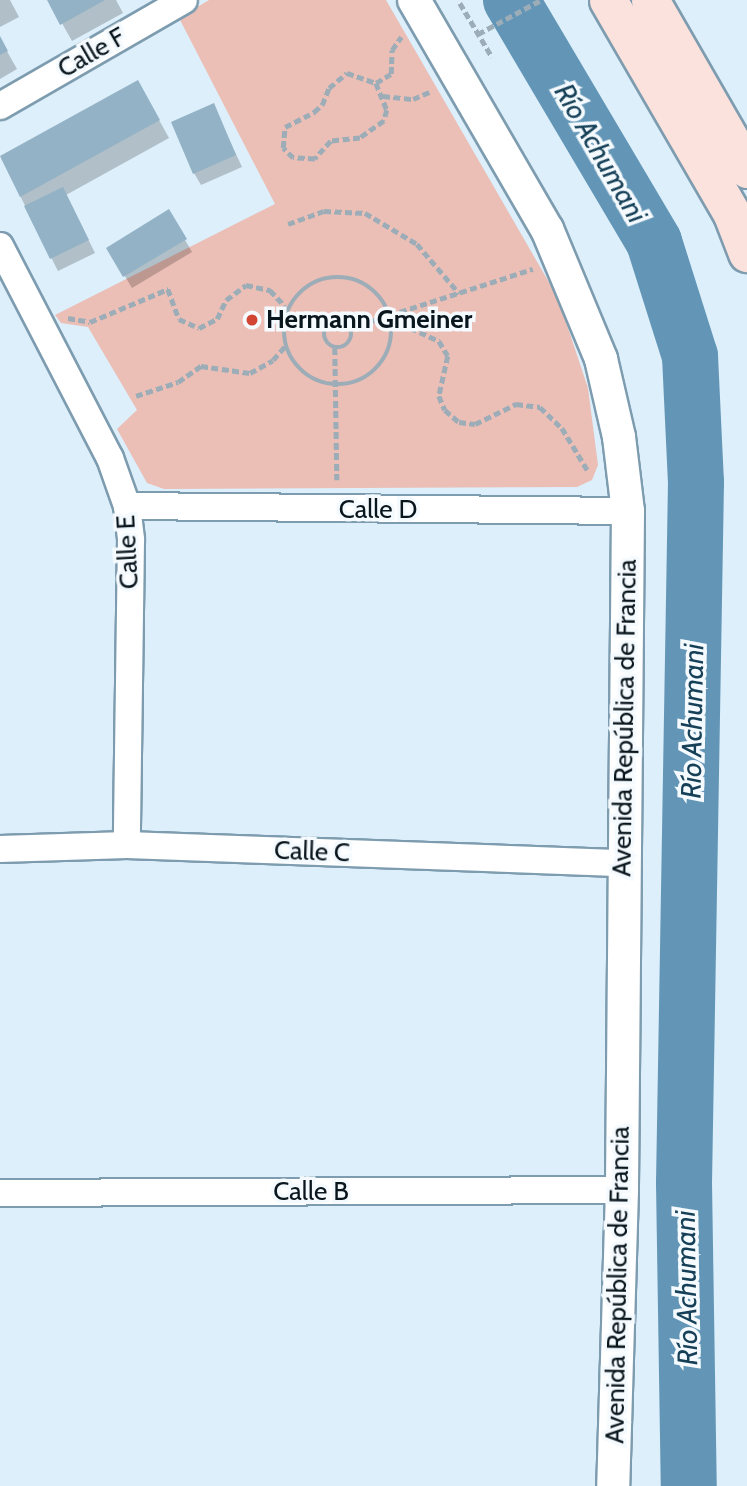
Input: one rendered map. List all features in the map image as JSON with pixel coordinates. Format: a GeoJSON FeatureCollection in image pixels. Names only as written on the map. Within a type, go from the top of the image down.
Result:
{"type":"FeatureCollection","features":[{"type":"Feature","properties":{"kind":"main road"},"geometry":{"type":"LineString","coordinates":[[608,0],[740,211],[747,253]]}},
{"type":"Feature","properties":{"kind":"main road"},"geometry":{"type":"LineString","coordinates":[[650,0],[747,169]]}},
{"type":"Feature","properties":{"kind":"street","name":"Calle F"},"geometry":{"type":"LineString","coordinates":[[0,106],[184,0]]}},
{"type":"Feature","properties":{"kind":"street","name":"Avenida República de Francia"},"geometry":{"type":"LineString","coordinates":[[414,0],[547,229],[572,282],[601,359],[619,437],[628,511],[622,1190],[613,1486]]}},
{"type":"Feature","properties":{"kind":"street","name":"Calle E"},"geometry":{"type":"LineString","coordinates":[[0,246],[110,457],[127,506],[131,540],[127,845]]}},
{"type":"Feature","properties":{"kind":"street","name":"Calle D"},"geometry":{"type":"LineString","coordinates":[[127,506],[628,511]]}},
{"type":"Feature","properties":{"kind":"street","name":"Calle C"},"geometry":{"type":"LineString","coordinates":[[0,849],[127,845],[623,863]]}},
{"type":"Feature","properties":{"kind":"street","name":"Calle B"},"geometry":{"type":"LineString","coordinates":[[0,1193],[622,1190]]}},
{"type":"Feature","properties":{"kind":"path"},"geometry":{"type":"LineString","coordinates":[[478,34],[541,0]]}},
{"type":"Feature","properties":{"kind":"path"},"geometry":{"type":"LineString","coordinates":[[460,4],[492,57]]}},
{"type":"Feature","properties":{"kind":"path"},"geometry":{"type":"LineString","coordinates":[[376,83],[391,74],[392,50],[401,36]]}},
{"type":"Feature","properties":{"kind":"path"},"geometry":{"type":"LineString","coordinates":[[347,74],[376,83],[383,96],[384,121],[360,138],[331,141],[315,159],[303,162],[283,148],[285,127],[322,105],[335,80],[347,74]]}},
{"type":"Feature","properties":{"kind":"path"},"geometry":{"type":"LineString","coordinates":[[383,96],[413,99],[432,91]]}},
{"type":"Feature","properties":{"kind":"path"},"geometry":{"type":"LineString","coordinates":[[288,224],[324,211],[365,213],[417,244],[460,293]]}},
{"type":"Feature","properties":{"kind":"path"},"geometry":{"type":"LineString","coordinates":[[337,481],[335,348],[325,338],[328,326],[340,321],[351,328],[533,269]]}},
{"type":"Feature","properties":{"kind":"path"},"geometry":{"type":"LineString","coordinates":[[61,317],[90,321],[169,289],[179,318],[198,328],[217,319],[226,300],[246,285],[270,290],[285,306],[285,320],[286,345],[304,373],[336,385],[366,377],[379,366],[392,336],[390,317],[370,288],[337,277],[303,290],[285,320]]}},
{"type":"Feature","properties":{"kind":"path"},"geometry":{"type":"LineString","coordinates":[[390,317],[439,341],[448,356],[439,396],[445,410],[459,422],[474,424],[516,404],[540,407],[562,428],[588,471]]}},
{"type":"Feature","properties":{"kind":"path"},"geometry":{"type":"LineString","coordinates":[[335,348],[348,345],[351,328]]}},
{"type":"Feature","properties":{"kind":"path"},"geometry":{"type":"LineString","coordinates":[[136,396],[178,382],[201,366],[250,373],[273,360],[286,345]]}},
{"type":"Feature","properties":{"kind":"shaded area"},"geometry":{"type":"Polygon","coordinates":[[[209,0],[386,0],[558,298],[588,388],[598,465],[592,480],[577,487],[164,489],[147,483],[117,429],[137,410],[88,327],[61,323],[55,315],[275,204],[179,18],[209,0]]]}},
{"type":"Feature","properties":{"kind":"building"},"geometry":{"type":"Polygon","coordinates":[[[47,0],[105,0],[60,25],[47,0]]]}},
{"type":"Feature","properties":{"kind":"building"},"geometry":{"type":"Polygon","coordinates":[[[0,36],[8,51],[0,55],[0,36]]]}},
{"type":"Feature","properties":{"kind":"building"},"geometry":{"type":"Polygon","coordinates":[[[138,80],[160,120],[20,197],[0,156],[138,80]]]}},
{"type":"Feature","properties":{"kind":"building"},"geometry":{"type":"Polygon","coordinates":[[[214,103],[236,155],[193,174],[171,122],[214,103]]]}},
{"type":"Feature","properties":{"kind":"building"},"geometry":{"type":"Polygon","coordinates":[[[63,187],[89,240],[50,259],[24,206],[63,187]]]}},
{"type":"Feature","properties":{"kind":"building"},"geometry":{"type":"Polygon","coordinates":[[[169,209],[187,239],[123,277],[106,248],[169,209]]]}},
{"type":"Feature","properties":{"kind":"waterway","name":"Río Achumani"},"geometry":{"type":"LineString","coordinates":[[511,0],[654,242],[690,356],[696,482],[684,1183],[689,1486]]}},
{"type":"Feature","properties":{"kind":"place","name":"Hermann Gmeiner"},"geometry":{"type":"Point","coordinates":[252,320]}}]}
